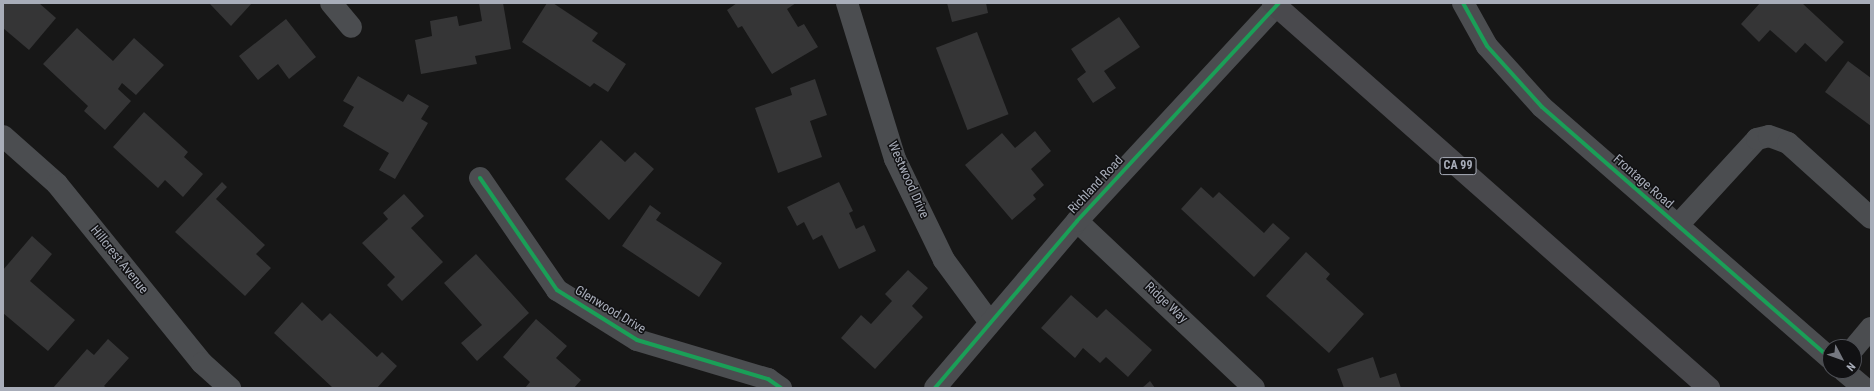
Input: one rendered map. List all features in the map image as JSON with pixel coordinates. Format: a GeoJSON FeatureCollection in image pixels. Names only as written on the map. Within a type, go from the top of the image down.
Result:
{"type":"FeatureCollection","features":[{"type":"Feature","properties":{"kind":"highway","name":"CA 99"},"geometry":{"type":"LineString","coordinates":[[1276,4],[1709,388]]}},
{"type":"Feature","properties":{"kind":"street"},"geometry":{"type":"LineString","coordinates":[[331,3],[351,27]]}},
{"type":"Feature","properties":{"kind":"street","name":"Westwood Drive"},"geometry":{"type":"LineString","coordinates":[[847,3],[896,159],[944,260],[990,321]]}},
{"type":"Feature","properties":{"kind":"street","name":"Frontage Road"},"geometry":{"type":"LineString","coordinates":[[1463,3],[1487,46],[1542,107],[1822,351]]}},
{"type":"Feature","properties":{"kind":"street","name":"Richland Road"},"geometry":{"type":"LineString","coordinates":[[935,388],[990,321],[1077,221],[1276,4]]}},
{"type":"Feature","properties":{"kind":"street","name":"Hillcrest Avenue"},"geometry":{"type":"LineString","coordinates":[[3,136],[57,184],[202,363],[230,388]]}},
{"type":"Feature","properties":{"kind":"street"},"geometry":{"type":"LineString","coordinates":[[1678,225],[1757,139],[1769,136],[1788,143],[1871,218]]}},
{"type":"Feature","properties":{"kind":"street","name":"Glenwood Drive"},"geometry":{"type":"LineString","coordinates":[[480,178],[557,290],[637,340],[768,379],[781,388]]}},
{"type":"Feature","properties":{"kind":"street","name":"Ridge Way"},"geometry":{"type":"LineString","coordinates":[[1077,221],[1254,388]]}},
{"type":"Feature","properties":{"kind":"street"},"geometry":{"type":"LineString","coordinates":[[1862,339],[1871,328]]}},
{"type":"Feature","properties":{"kind":"street"},"geometry":{"type":"LineString","coordinates":[[1853,379],[1864,388]]}},
{"type":"Feature","properties":{"kind":"building"},"geometry":{"type":"Polygon","coordinates":[[[3,3],[39,3],[56,18],[29,50],[3,28],[3,3]]]}},
{"type":"Feature","properties":{"kind":"building"},"geometry":{"type":"Polygon","coordinates":[[[209,3],[252,3],[231,26],[209,3]]]}},
{"type":"Feature","properties":{"kind":"building"},"geometry":{"type":"Polygon","coordinates":[[[479,3],[503,3],[511,49],[475,56],[477,64],[421,74],[415,40],[432,36],[430,21],[457,16],[459,26],[482,21],[479,3]]]}},
{"type":"Feature","properties":{"kind":"building"},"geometry":{"type":"Polygon","coordinates":[[[547,3],[553,3],[598,33],[592,41],[626,64],[608,92],[594,83],[590,87],[522,42],[547,3]]]}},
{"type":"Feature","properties":{"kind":"building"},"geometry":{"type":"Polygon","coordinates":[[[737,3],[796,3],[787,9],[798,27],[804,24],[818,47],[772,74],[742,26],[738,28],[727,10],[737,3]]]}},
{"type":"Feature","properties":{"kind":"building"},"geometry":{"type":"Polygon","coordinates":[[[947,3],[986,3],[988,13],[952,22],[947,3]]]}},
{"type":"Feature","properties":{"kind":"building"},"geometry":{"type":"Polygon","coordinates":[[[1760,3],[1802,3],[1844,42],[1826,62],[1805,43],[1796,53],[1770,30],[1759,42],[1741,24],[1760,3]]]}},
{"type":"Feature","properties":{"kind":"building"},"geometry":{"type":"Polygon","coordinates":[[[1119,17],[1140,47],[1104,71],[1116,88],[1093,103],[1077,79],[1086,72],[1071,49],[1119,17]]]}},
{"type":"Feature","properties":{"kind":"building"},"geometry":{"type":"Polygon","coordinates":[[[286,19],[316,57],[289,79],[278,64],[258,80],[239,56],[286,19]]]}},
{"type":"Feature","properties":{"kind":"building"},"geometry":{"type":"Polygon","coordinates":[[[77,28],[113,61],[134,38],[164,65],[136,95],[122,83],[118,89],[131,101],[105,130],[84,111],[88,106],[43,64],[77,28]]]}},
{"type":"Feature","properties":{"kind":"building"},"geometry":{"type":"Polygon","coordinates":[[[977,32],[1009,114],[967,130],[936,48],[977,32]]]}},
{"type":"Feature","properties":{"kind":"building"},"geometry":{"type":"Polygon","coordinates":[[[1848,61],[1871,78],[1871,126],[1825,92],[1848,61]]]}},
{"type":"Feature","properties":{"kind":"building"},"geometry":{"type":"Polygon","coordinates":[[[358,76],[403,102],[408,94],[429,106],[421,119],[428,123],[395,179],[379,170],[389,153],[343,126],[354,107],[343,101],[358,76]]]}},
{"type":"Feature","properties":{"kind":"building"},"geometry":{"type":"Polygon","coordinates":[[[815,79],[827,115],[810,121],[822,157],[778,173],[755,108],[792,95],[790,88],[815,79]]]}},
{"type":"Feature","properties":{"kind":"building"},"geometry":{"type":"Polygon","coordinates":[[[144,112],[188,152],[184,157],[203,174],[183,197],[165,180],[158,188],[113,147],[144,112]]]}},
{"type":"Feature","properties":{"kind":"building"},"geometry":{"type":"Polygon","coordinates":[[[1035,131],[1051,151],[1031,169],[1044,185],[1033,195],[1036,199],[1012,220],[965,165],[1002,133],[1015,148],[1035,131]]]}},
{"type":"Feature","properties":{"kind":"building"},"geometry":{"type":"Polygon","coordinates":[[[601,140],[625,162],[635,152],[654,169],[609,220],[565,179],[601,140]]]}},
{"type":"Feature","properties":{"kind":"building"},"geometry":{"type":"Polygon","coordinates":[[[222,182],[227,187],[216,199],[265,245],[256,254],[271,268],[245,296],[175,232],[222,182]]]}},
{"type":"Feature","properties":{"kind":"building"},"geometry":{"type":"Polygon","coordinates":[[[839,182],[853,211],[849,213],[856,229],[864,225],[876,251],[839,269],[822,235],[813,240],[804,222],[797,226],[787,207],[839,182]]]}},
{"type":"Feature","properties":{"kind":"building"},"geometry":{"type":"Polygon","coordinates":[[[1201,187],[1213,198],[1219,192],[1264,233],[1273,223],[1290,238],[1254,277],[1181,209],[1201,187]]]}},
{"type":"Feature","properties":{"kind":"building"},"geometry":{"type":"Polygon","coordinates":[[[404,194],[424,216],[411,228],[443,262],[402,301],[387,285],[395,277],[362,243],[388,219],[383,213],[404,194]]]}},
{"type":"Feature","properties":{"kind":"building"},"geometry":{"type":"Polygon","coordinates":[[[650,205],[661,213],[656,220],[722,263],[699,297],[622,246],[650,205]]]}},
{"type":"Feature","properties":{"kind":"building"},"geometry":{"type":"Polygon","coordinates":[[[32,236],[52,254],[30,281],[75,320],[48,351],[3,313],[3,270],[32,236]]]}},
{"type":"Feature","properties":{"kind":"building"},"geometry":{"type":"Polygon","coordinates":[[[1306,252],[1330,274],[1326,279],[1364,314],[1329,353],[1266,296],[1306,252]]]}},
{"type":"Feature","properties":{"kind":"building"},"geometry":{"type":"Polygon","coordinates":[[[476,254],[529,313],[477,361],[461,343],[482,325],[444,283],[476,254]]]}},
{"type":"Feature","properties":{"kind":"building"},"geometry":{"type":"Polygon","coordinates":[[[908,270],[928,288],[912,306],[923,317],[875,369],[841,338],[861,315],[871,324],[892,301],[885,294],[908,270]]]}},
{"type":"Feature","properties":{"kind":"building"},"geometry":{"type":"Polygon","coordinates":[[[1071,295],[1097,318],[1106,309],[1152,350],[1128,377],[1106,357],[1100,363],[1083,348],[1075,358],[1041,328],[1071,295]]]}},
{"type":"Feature","properties":{"kind":"building"},"geometry":{"type":"Polygon","coordinates":[[[302,302],[322,321],[330,313],[377,357],[382,352],[397,366],[377,388],[333,388],[274,333],[302,302]]]}},
{"type":"Feature","properties":{"kind":"building"},"geometry":{"type":"Polygon","coordinates":[[[536,319],[567,346],[556,358],[581,380],[574,388],[525,388],[530,382],[503,357],[536,319]]]}},
{"type":"Feature","properties":{"kind":"building"},"geometry":{"type":"Polygon","coordinates":[[[108,339],[129,358],[104,386],[107,388],[53,388],[87,349],[94,355],[108,339]]]}},
{"type":"Feature","properties":{"kind":"building"},"geometry":{"type":"Polygon","coordinates":[[[1373,357],[1380,378],[1396,373],[1401,388],[1344,388],[1337,369],[1373,357]]]}},
{"type":"Feature","properties":{"kind":"building"},"geometry":{"type":"Polygon","coordinates":[[[1150,381],[1155,388],[1142,388],[1150,381]]]}},
{"type":"Feature","properties":{"kind":"cycle path"},"geometry":{"type":"LineString","coordinates":[[935,388],[1077,221],[1279,3]]}},
{"type":"Feature","properties":{"kind":"cycle path"},"geometry":{"type":"LineString","coordinates":[[1463,3],[1487,46],[1542,107],[1822,351]]}},
{"type":"Feature","properties":{"kind":"cycle path"},"geometry":{"type":"LineString","coordinates":[[480,178],[557,290],[637,340],[768,379],[781,388]]}}]}
